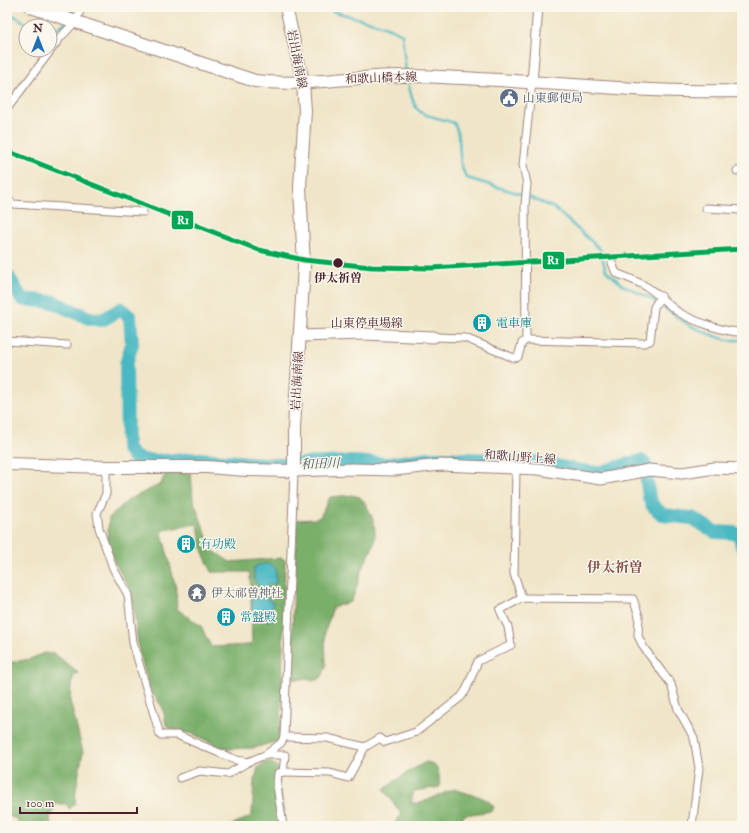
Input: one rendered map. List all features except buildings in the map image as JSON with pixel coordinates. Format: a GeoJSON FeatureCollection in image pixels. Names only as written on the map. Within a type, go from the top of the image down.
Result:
{"type":"FeatureCollection","features":[{"type":"Feature","properties":{"kind":"main road","name":"和歌山橋本線"},"geometry":{"type":"LineString","coordinates":[[31,7],[248,80],[272,83],[404,76],[700,91],[742,90]]}},
{"type":"Feature","properties":{"kind":"main road","name":"岩出海南線"},"geometry":{"type":"LineString","coordinates":[[286,7],[303,82],[305,111],[300,187],[304,260],[294,466]]}},
{"type":"Feature","properties":{"kind":"main road","name":"山東停車場線"},"geometry":{"type":"LineString","coordinates":[[300,336],[364,334],[434,337]]}},
{"type":"Feature","properties":{"kind":"main road"},"geometry":{"type":"LineString","coordinates":[[7,464],[106,467],[207,467],[246,470],[294,466]]}},
{"type":"Feature","properties":{"kind":"main road","name":"和歌山野上線"},"geometry":{"type":"LineString","coordinates":[[294,466],[395,470],[440,465],[516,468],[549,470],[601,479],[647,470],[682,473],[715,468],[742,469]]}},
{"type":"Feature","properties":{"kind":"street"},"geometry":{"type":"LineString","coordinates":[[7,109],[60,38],[75,22],[82,7]]}},
{"type":"Feature","properties":{"kind":"street"},"geometry":{"type":"LineString","coordinates":[[526,340],[525,205],[527,184],[523,165],[538,7]]}},
{"type":"Feature","properties":{"kind":"street"},"geometry":{"type":"LineString","coordinates":[[7,198],[13,204],[143,212]]}},
{"type":"Feature","properties":{"kind":"street"},"geometry":{"type":"LineString","coordinates":[[706,208],[742,210]]}},
{"type":"Feature","properties":{"kind":"street"},"geometry":{"type":"LineString","coordinates":[[612,264],[616,273],[645,286],[661,296],[677,311],[732,332],[742,332]]}},
{"type":"Feature","properties":{"kind":"street"},"geometry":{"type":"LineString","coordinates":[[434,337],[465,338],[514,358],[518,357],[520,354],[522,342],[526,340],[644,343],[650,341],[654,307],[661,296]]}},
{"type":"Feature","properties":{"kind":"street"},"geometry":{"type":"LineString","coordinates":[[7,341],[67,345]]}},
{"type":"Feature","properties":{"kind":"street"},"geometry":{"type":"LineString","coordinates":[[180,778],[200,771],[228,774],[248,762],[264,755],[281,743],[284,736],[294,466]]}},
{"type":"Feature","properties":{"kind":"street"},"geometry":{"type":"LineString","coordinates":[[106,467],[106,494],[97,513],[99,528],[112,568],[128,595],[133,643],[160,735],[177,735],[236,760],[248,762]]}},
{"type":"Feature","properties":{"kind":"street"},"geometry":{"type":"LineString","coordinates":[[516,468],[514,574],[522,598]]}},
{"type":"Feature","properties":{"kind":"street"},"geometry":{"type":"LineString","coordinates":[[283,826],[277,785],[278,774],[284,772],[330,774],[348,778],[365,747],[380,738],[386,742],[416,732],[461,697],[466,690],[478,661],[511,645],[508,627],[500,610],[522,598],[633,599],[639,616],[638,636],[644,648],[671,684],[678,709],[694,738],[700,768],[692,826]]}},
{"type":"Feature","properties":{"kind":"street"},"geometry":{"type":"LineString","coordinates":[[284,736],[328,738],[365,747]]}},
{"type":"Feature","properties":{"kind":"street"},"geometry":{"type":"LineString","coordinates":[[264,755],[285,755],[284,772]]}},
{"type":"Feature","properties":{"kind":"green space"},"geometry":{"type":"Polygon","coordinates":[[[191,473],[193,499],[212,550],[230,562],[282,558],[285,560],[281,735],[278,741],[254,748],[224,749],[193,734],[170,729],[166,725],[163,708],[150,690],[139,652],[132,594],[114,561],[106,538],[108,534],[109,518],[128,500],[161,484],[165,474],[191,473]],[[196,524],[164,530],[162,533],[176,588],[177,609],[201,626],[211,647],[249,645],[252,643],[250,574],[248,572],[212,572],[203,553],[198,526],[196,524]]]}},
{"type":"Feature","properties":{"kind":"green space"},"geometry":{"type":"Polygon","coordinates":[[[352,495],[360,497],[368,507],[373,520],[375,540],[362,569],[351,602],[333,607],[325,632],[326,666],[322,677],[317,680],[293,679],[290,677],[297,520],[314,519],[320,517],[330,497],[352,495]]]}},
{"type":"Feature","properties":{"kind":"green space"},"geometry":{"type":"Polygon","coordinates":[[[44,653],[55,654],[78,673],[74,675],[71,685],[70,701],[83,752],[76,789],[75,804],[69,809],[67,804],[56,804],[50,818],[51,826],[18,825],[18,820],[7,815],[7,663],[30,659],[44,653]]]}},
{"type":"Feature","properties":{"kind":"green space"},"geometry":{"type":"Polygon","coordinates":[[[269,761],[278,767],[279,788],[284,811],[277,826],[233,826],[233,824],[248,818],[252,814],[254,782],[258,767],[269,761]]]}},
{"type":"Feature","properties":{"kind":"green space"},"geometry":{"type":"Polygon","coordinates":[[[426,762],[434,765],[438,771],[440,787],[414,791],[411,803],[421,803],[454,789],[481,797],[494,807],[492,811],[464,815],[460,826],[393,826],[401,814],[384,789],[411,770],[426,762]]]}},
{"type":"Feature","properties":{"kind":"water"},"geometry":{"type":"Polygon","coordinates":[[[261,564],[271,564],[276,569],[276,584],[267,584],[268,601],[273,602],[271,619],[269,621],[259,619],[255,615],[252,608],[252,599],[259,598],[259,586],[254,579],[254,567],[261,564]]]}},
{"type":"Feature","properties":{"kind":"waterway"},"geometry":{"type":"LineString","coordinates":[[70,17],[75,7]]}},
{"type":"Feature","properties":{"kind":"waterway"},"geometry":{"type":"LineString","coordinates":[[322,7],[383,25],[402,34],[406,73]]}},
{"type":"Feature","properties":{"kind":"waterway"},"geometry":{"type":"LineString","coordinates":[[7,12],[18,18]]}},
{"type":"Feature","properties":{"kind":"waterway"},"geometry":{"type":"LineString","coordinates":[[58,28],[66,22]]}},
{"type":"Feature","properties":{"kind":"waterway"},"geometry":{"type":"LineString","coordinates":[[408,80],[413,102],[420,112],[454,123],[459,137],[461,165],[467,178],[524,195],[554,208],[600,249],[606,271],[623,285],[651,299],[689,325],[727,340],[742,340]]}},
{"type":"Feature","properties":{"kind":"waterway","name":"和田川"},"geometry":{"type":"LineString","coordinates":[[7,275],[22,299],[53,302],[89,318],[102,320],[121,309],[130,317],[132,344],[126,364],[127,448],[133,456],[141,460],[163,461],[200,459],[276,465],[350,462],[389,464],[429,458],[531,461],[600,473],[641,461],[645,464],[649,498],[653,506],[663,515],[692,518],[715,532],[735,533],[740,537],[742,546]]}},
{"type":"Feature","properties":{"kind":"transit line","name":"R1"},"geometry":{"type":"LineString","coordinates":[[7,151],[259,250],[304,260],[372,267],[432,268],[742,249]]}},
{"type":"Feature","properties":{"kind":"place","name":"山東郵便局"},"geometry":{"type":"Point","coordinates":[509,98]}},
{"type":"Feature","properties":{"kind":"place","name":"伊太祈曽"},"geometry":{"type":"Point","coordinates":[338,263]}},
{"type":"Feature","properties":{"kind":"place","name":"電車庫"},"geometry":{"type":"Point","coordinates":[482,323]}},
{"type":"Feature","properties":{"kind":"place","name":"有功殿"},"geometry":{"type":"Point","coordinates":[186,544]}},
{"type":"Feature","properties":{"kind":"place","name":"伊太祁曽神社"},"geometry":{"type":"Point","coordinates":[197,593]}},
{"type":"Feature","properties":{"kind":"place","name":"常盤殿"},"geometry":{"type":"Point","coordinates":[226,617]}},
{"type":"Feature","properties":{"kind":"district","name":"伊太祈曽"},"geometry":{"type":"Point","coordinates":[615,567]}}]}
